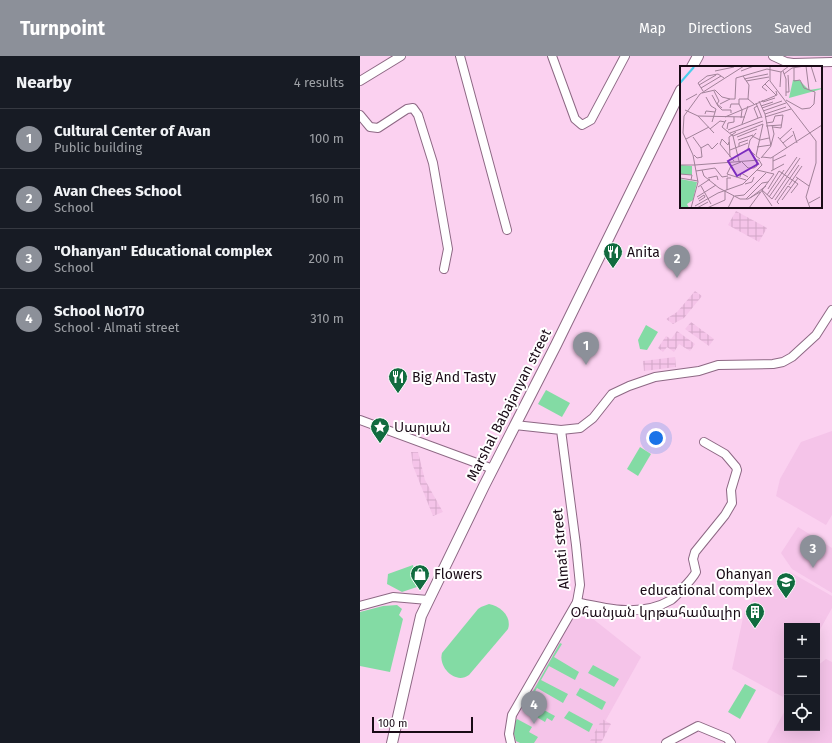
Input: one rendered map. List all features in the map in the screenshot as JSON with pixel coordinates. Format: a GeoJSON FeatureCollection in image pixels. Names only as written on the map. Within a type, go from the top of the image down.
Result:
{"type":"FeatureCollection","features":[{"type":"Feature","properties":{"kind":"main road"},"geometry":{"type":"LineString","coordinates":[[693,66],[698,56]]}},
{"type":"Feature","properties":{"kind":"main road","name":"Marshal Babajanyan street"},"geometry":{"type":"LineString","coordinates":[[392,743],[418,625],[428,600],[680,92]]}},
{"type":"Feature","properties":{"kind":"street"},"geometry":{"type":"LineString","coordinates":[[360,81],[401,56]]}},
{"type":"Feature","properties":{"kind":"street"},"geometry":{"type":"LineString","coordinates":[[460,56],[507,230]]}},
{"type":"Feature","properties":{"kind":"street"},"geometry":{"type":"LineString","coordinates":[[552,56],[575,119],[582,125],[591,120],[625,56]]}},
{"type":"Feature","properties":{"kind":"street"},"geometry":{"type":"LineString","coordinates":[[774,56],[786,62],[793,63],[832,62]]}},
{"type":"Feature","properties":{"kind":"street"},"geometry":{"type":"LineString","coordinates":[[360,115],[370,127],[378,128],[407,109],[414,108],[418,115],[433,163],[448,249],[444,269]]}},
{"type":"Feature","properties":{"kind":"street"},"geometry":{"type":"LineString","coordinates":[[515,425],[561,430],[580,428],[593,418],[612,394],[629,386],[655,378],[699,371],[718,365],[773,364],[783,362],[792,357],[816,335],[832,310]]}},
{"type":"Feature","properties":{"kind":"street"},"geometry":{"type":"LineString","coordinates":[[360,420],[493,469]]}},
{"type":"Feature","properties":{"kind":"street","name":"Almati street"},"geometry":{"type":"LineString","coordinates":[[511,743],[509,734],[512,715],[577,602],[580,586],[561,430]]}},
{"type":"Feature","properties":{"kind":"street"},"geometry":{"type":"LineString","coordinates":[[577,602],[625,611],[638,610],[659,605],[672,599],[687,584],[696,572],[693,559],[695,552],[732,503],[731,490],[737,470],[725,454],[704,442]]}},
{"type":"Feature","properties":{"kind":"street"},"geometry":{"type":"LineString","coordinates":[[360,606],[393,597],[428,600]]}},
{"type":"Feature","properties":{"kind":"street"},"geometry":{"type":"LineString","coordinates":[[666,743],[698,726],[728,738],[731,743]]}},
{"type":"Feature","properties":{"kind":"shaded area"},"geometry":{"type":"Polygon","coordinates":[[[736,211],[767,228],[759,242],[728,225],[736,211]]]}},
{"type":"Feature","properties":{"kind":"shaded area"},"geometry":{"type":"Polygon","coordinates":[[[695,291],[702,296],[684,318],[673,324],[666,319],[677,312],[695,291]]]}},
{"type":"Feature","properties":{"kind":"shaded area"},"geometry":{"type":"Polygon","coordinates":[[[691,322],[714,339],[709,346],[685,329],[691,322]]]}},
{"type":"Feature","properties":{"kind":"shaded area"},"geometry":{"type":"Polygon","coordinates":[[[677,331],[695,344],[690,351],[679,344],[674,352],[667,347],[663,352],[658,348],[666,336],[671,339],[677,331]]]}},
{"type":"Feature","properties":{"kind":"shaded area"},"geometry":{"type":"Polygon","coordinates":[[[675,357],[676,367],[644,371],[643,361],[675,357]]]}},
{"type":"Feature","properties":{"kind":"shaded area"},"geometry":{"type":"Polygon","coordinates":[[[832,431],[832,515],[826,525],[776,496],[780,479],[801,442],[832,431]]]}},
{"type":"Feature","properties":{"kind":"shaded area"},"geometry":{"type":"Polygon","coordinates":[[[411,452],[418,452],[425,480],[443,512],[433,516],[413,466],[411,452]]]}},
{"type":"Feature","properties":{"kind":"shaded area"},"geometry":{"type":"Polygon","coordinates":[[[798,527],[832,548],[832,593],[792,569],[781,553],[798,527]]]}},
{"type":"Feature","properties":{"kind":"shaded area"},"geometry":{"type":"Polygon","coordinates":[[[790,572],[832,596],[832,608],[820,630],[820,623],[784,623],[783,697],[732,669],[744,613],[757,593],[780,588],[790,572]]]}},
{"type":"Feature","properties":{"kind":"shaded area"},"geometry":{"type":"Polygon","coordinates":[[[578,607],[641,657],[593,743],[514,743],[509,729],[578,607]]]}},
{"type":"Feature","properties":{"kind":"shaded area"},"geometry":{"type":"Polygon","coordinates":[[[826,659],[832,662],[832,743],[767,743],[784,712],[784,731],[820,731],[820,664],[826,659]]]}},
{"type":"Feature","properties":{"kind":"shaded area"},"geometry":{"type":"Polygon","coordinates":[[[602,719],[611,724],[601,743],[589,743],[602,719]]]}},
{"type":"Feature","properties":{"kind":"green space"},"geometry":{"type":"Polygon","coordinates":[[[646,325],[658,332],[647,350],[640,349],[638,340],[646,325]]]}},
{"type":"Feature","properties":{"kind":"green space"},"geometry":{"type":"Polygon","coordinates":[[[546,390],[570,403],[562,417],[538,404],[546,390]]]}},
{"type":"Feature","properties":{"kind":"green space"},"geometry":{"type":"Polygon","coordinates":[[[640,447],[651,454],[638,476],[627,469],[640,447]]]}},
{"type":"Feature","properties":{"kind":"green space"},"geometry":{"type":"Polygon","coordinates":[[[413,565],[417,587],[402,592],[387,584],[388,574],[413,565]]]}},
{"type":"Feature","properties":{"kind":"green space"},"geometry":{"type":"Polygon","coordinates":[[[489,604],[498,607],[507,616],[509,625],[508,629],[469,675],[464,678],[453,676],[445,669],[441,658],[442,653],[478,609],[489,604]]]}},
{"type":"Feature","properties":{"kind":"green space"},"geometry":{"type":"Polygon","coordinates":[[[397,605],[402,609],[399,615],[403,619],[390,672],[360,666],[360,612],[383,606],[397,605]]]}},
{"type":"Feature","properties":{"kind":"green space"},"geometry":{"type":"Polygon","coordinates":[[[560,643],[562,644],[554,657],[579,672],[575,680],[549,666],[541,680],[568,694],[563,703],[537,688],[529,702],[555,716],[552,721],[547,718],[545,722],[523,709],[560,643]]]}},
{"type":"Feature","properties":{"kind":"green space"},"geometry":{"type":"Polygon","coordinates":[[[593,665],[619,679],[614,687],[588,673],[593,665]]]}},
{"type":"Feature","properties":{"kind":"green space"},"geometry":{"type":"Polygon","coordinates":[[[745,684],[756,690],[740,719],[728,712],[745,684]]]}},
{"type":"Feature","properties":{"kind":"green space"},"geometry":{"type":"Polygon","coordinates":[[[580,688],[606,702],[602,710],[576,695],[580,688]]]}},
{"type":"Feature","properties":{"kind":"green space"},"geometry":{"type":"Polygon","coordinates":[[[569,711],[593,724],[589,732],[564,718],[569,711]]]}},
{"type":"Feature","properties":{"kind":"green space"},"geometry":{"type":"Polygon","coordinates":[[[517,719],[532,727],[529,732],[538,737],[534,743],[520,743],[516,741],[512,727],[517,719]]]}},
{"type":"Feature","properties":{"kind":"place","name":"Anita"},"geometry":{"type":"Point","coordinates":[613,269]}},
{"type":"Feature","properties":{"kind":"place","name":"Avan Chees School"},"geometry":{"type":"Point","coordinates":[677,278]}},
{"type":"Feature","properties":{"kind":"place","name":"Cultural Center of Avan"},"geometry":{"type":"Point","coordinates":[586,365]}},
{"type":"Feature","properties":{"kind":"place","name":"Big And Tasty"},"geometry":{"type":"Point","coordinates":[398,394]}},
{"type":"Feature","properties":{"kind":"place","name":"Սարյան"},"geometry":{"type":"Point","coordinates":[380,444]}},
{"type":"Feature","properties":{"kind":"place","name":"\"Ohanyan\" Educational complex"},"geometry":{"type":"Point","coordinates":[813,568]}},
{"type":"Feature","properties":{"kind":"place","name":"Flowers"},"geometry":{"type":"Point","coordinates":[420,591]}},
{"type":"Feature","properties":{"kind":"place","name":"Ohanyan educational complex"},"geometry":{"type":"Point","coordinates":[786,599]}},
{"type":"Feature","properties":{"kind":"place","name":"Օհանյան կրթահամալիր"},"geometry":{"type":"Point","coordinates":[755,629]}},
{"type":"Feature","properties":{"kind":"place","name":"School No170"},"geometry":{"type":"Point","coordinates":[534,724]}}]}
